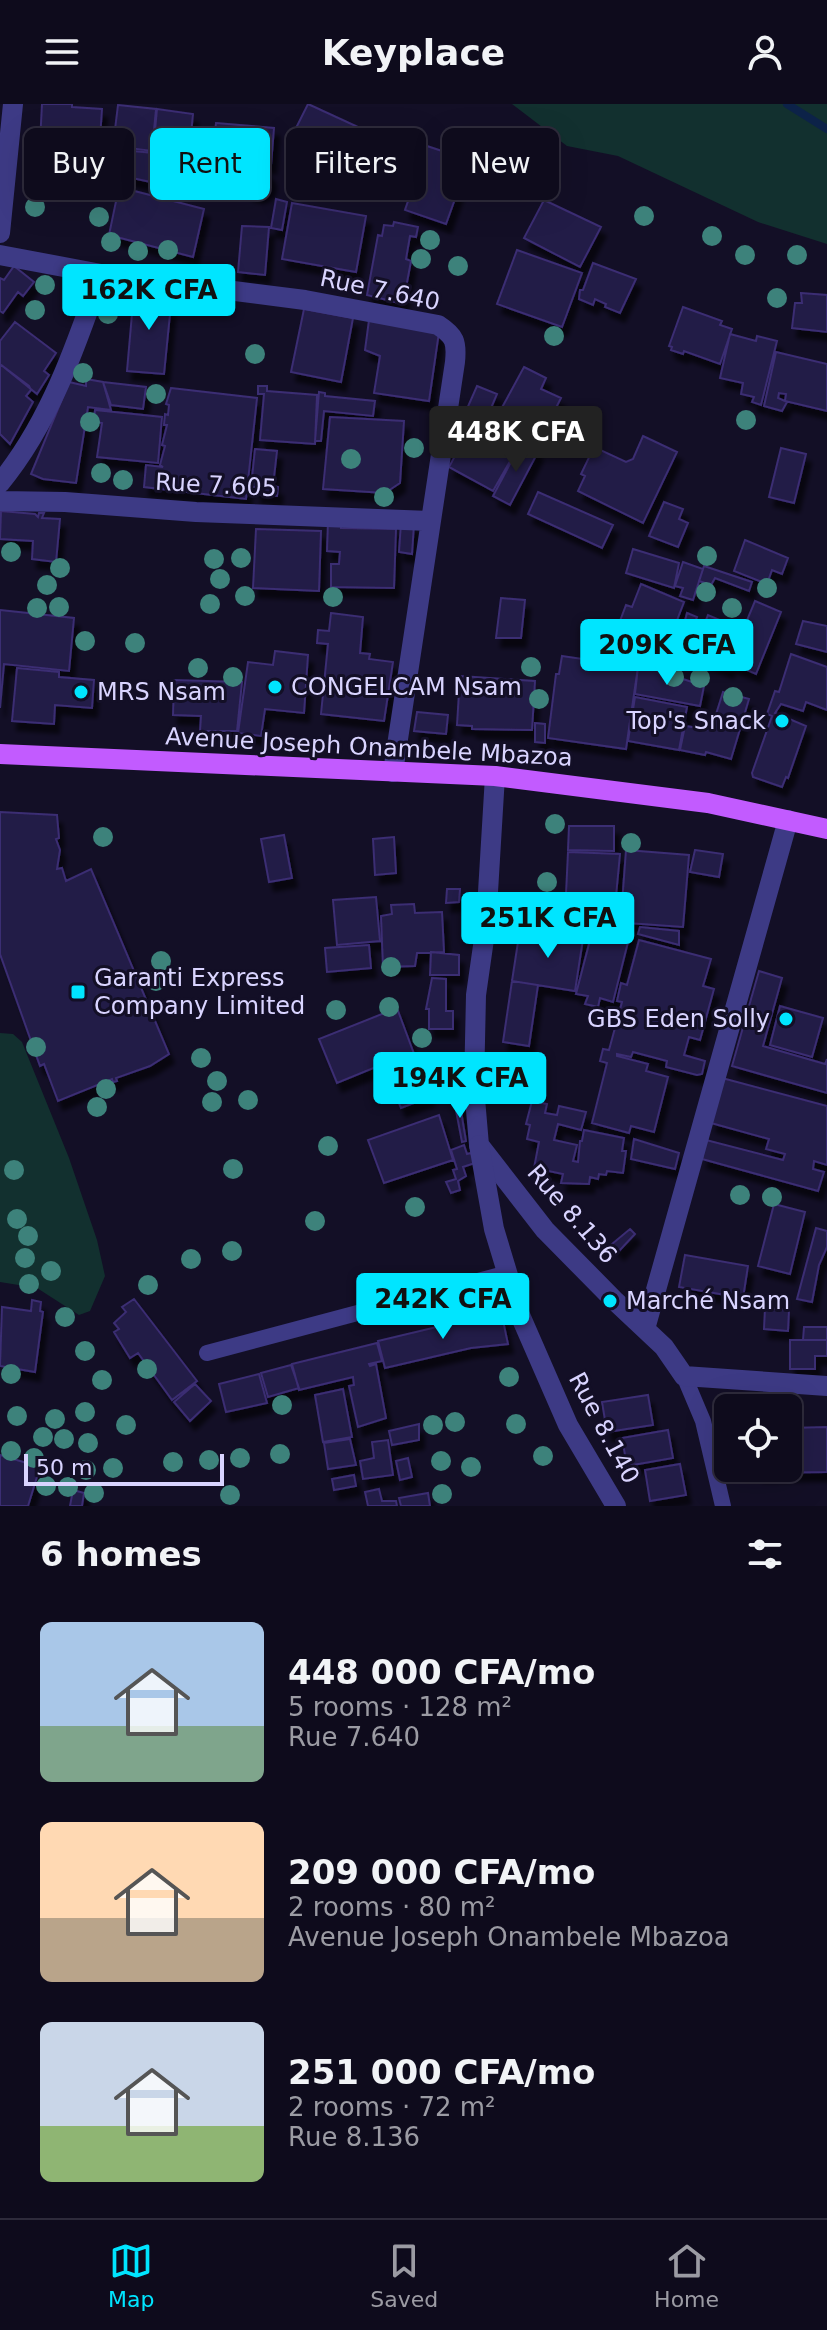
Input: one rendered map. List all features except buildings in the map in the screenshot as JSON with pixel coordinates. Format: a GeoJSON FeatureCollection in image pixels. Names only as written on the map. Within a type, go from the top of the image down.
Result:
{"type":"FeatureCollection","features":[{"type":"Feature","properties":{"kind":"main road","name":"Avenue Joseph Onambele Mbazoa"},"geometry":{"type":"LineString","coordinates":[[0,754],[495,776],[708,803],[827,829]]}},
{"type":"Feature","properties":{"kind":"street"},"geometry":{"type":"LineString","coordinates":[[0,233],[13,104]]}},
{"type":"Feature","properties":{"kind":"street","name":"Rue 7.640"},"geometry":{"type":"LineString","coordinates":[[0,255],[101,274],[305,300],[438,325],[452,334],[457,343],[455,362],[393,772]]}},
{"type":"Feature","properties":{"kind":"street"},"geometry":{"type":"LineString","coordinates":[[0,483],[33,439],[79,337],[101,274]]}},
{"type":"Feature","properties":{"kind":"street","name":"Rue 7.605"},"geometry":{"type":"LineString","coordinates":[[0,501],[430,521]]}},
{"type":"Feature","properties":{"kind":"street"},"geometry":{"type":"LineString","coordinates":[[479,1145],[474,1087],[476,995],[486,925],[495,776]]}},
{"type":"Feature","properties":{"kind":"street"},"geometry":{"type":"LineString","coordinates":[[645,1329],[788,820]]}},
{"type":"Feature","properties":{"kind":"street","name":"Rue 8.140"},"geometry":{"type":"LineString","coordinates":[[479,1145],[494,1229],[520,1315],[568,1425],[616,1506]]}},
{"type":"Feature","properties":{"kind":"street","name":"Rue 8.136"},"geometry":{"type":"LineString","coordinates":[[479,1145],[545,1230],[664,1347],[684,1376]]}},
{"type":"Feature","properties":{"kind":"street"},"geometry":{"type":"LineString","coordinates":[[684,1376],[827,1386]]}},
{"type":"Feature","properties":{"kind":"lane"},"geometry":{"type":"LineString","coordinates":[[207,1353],[508,1273]]}},
{"type":"Feature","properties":{"kind":"lane"},"geometry":{"type":"LineString","coordinates":[[684,1376],[703,1421],[723,1506]]}},
{"type":"Feature","properties":{"kind":"green space"},"geometry":{"type":"Polygon","coordinates":[[[512,104],[827,104],[827,244],[758,222],[618,156],[567,146],[559,140],[559,128],[543,128],[512,104]]]}},
{"type":"Feature","properties":{"kind":"green space"},"geometry":{"type":"Polygon","coordinates":[[[0,1033],[13,1034],[22,1042],[69,1158],[97,1240],[105,1276],[90,1311],[79,1315],[37,1288],[0,1282],[0,1033]]]}},
{"type":"Feature","properties":{"kind":"waterway"},"geometry":{"type":"LineString","coordinates":[[787,104],[827,129]]}},
{"type":"Feature","properties":{"kind":"place","name":"CONGELCAM Nsam"},"geometry":{"type":"Point","coordinates":[275,687]}},
{"type":"Feature","properties":{"kind":"place","name":"MRS Nsam"},"geometry":{"type":"Point","coordinates":[81,692]}},
{"type":"Feature","properties":{"kind":"place","name":"Top's Snack"},"geometry":{"type":"Point","coordinates":[782,721]}},
{"type":"Feature","properties":{"kind":"place","name":"Garanti Express Company Limited"},"geometry":{"type":"Point","coordinates":[78,992]}},
{"type":"Feature","properties":{"kind":"place","name":"GBS Eden Solly"},"geometry":{"type":"Point","coordinates":[786,1019]}},
{"type":"Feature","properties":{"kind":"place","name":"Marché Nsam"},"geometry":{"type":"Point","coordinates":[610,1301]}}]}
